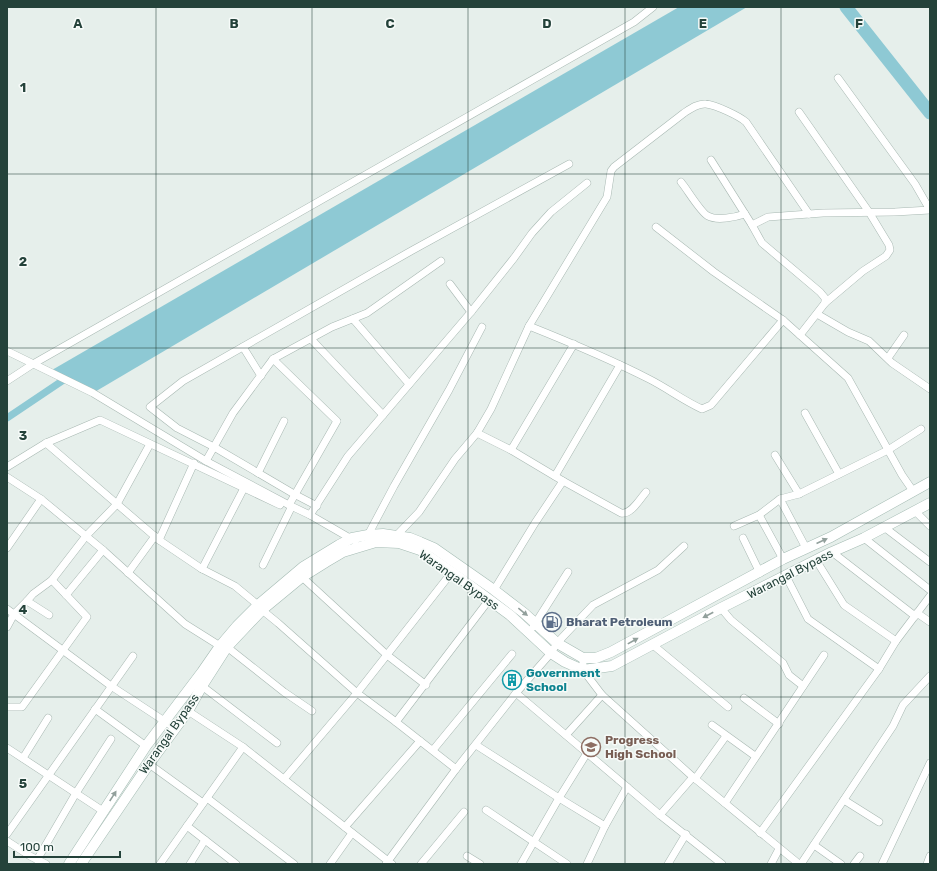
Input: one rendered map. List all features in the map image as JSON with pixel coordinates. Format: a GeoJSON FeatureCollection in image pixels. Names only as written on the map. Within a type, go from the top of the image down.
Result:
{"type":"FeatureCollection","features":[{"type":"Feature","properties":{"kind":"main road"},"geometry":{"type":"LineString","coordinates":[[260,607],[303,567],[341,548],[352,538],[383,534],[410,538],[434,548],[494,590],[536,623],[557,643],[572,650],[583,658],[596,658],[611,652],[784,559],[831,537],[930,482]]}},
{"type":"Feature","properties":{"kind":"main road","name":"Warangal Bypass"},"geometry":{"type":"LineString","coordinates":[[81,864],[149,764],[188,711],[224,646],[260,607],[326,562],[341,548],[360,546],[376,542],[400,543],[420,550],[510,615],[551,653],[565,662],[583,670],[612,666],[721,608],[832,552],[864,538],[930,503]]}},
{"type":"Feature","properties":{"kind":"main road"},"geometry":{"type":"LineString","coordinates":[[69,864],[146,746],[202,672],[224,646]]}},
{"type":"Feature","properties":{"kind":"street"},"geometry":{"type":"LineString","coordinates":[[7,381],[33,364],[634,22],[653,7]]}},
{"type":"Feature","properties":{"kind":"street"},"geometry":{"type":"LineString","coordinates":[[752,225],[768,217],[809,214],[930,210],[915,184],[838,78]]}},
{"type":"Feature","properties":{"kind":"street"},"geometry":{"type":"LineString","coordinates":[[396,536],[419,512],[455,459],[477,433],[491,409],[529,326],[607,197],[611,171],[614,167],[684,113],[696,105],[706,104],[740,117],[746,122],[809,214]]}},
{"type":"Feature","properties":{"kind":"street"},"geometry":{"type":"LineString","coordinates":[[799,112],[869,212],[889,245],[890,250],[888,254],[863,271],[825,303],[800,335]]}},
{"type":"Feature","properties":{"kind":"street"},"geometry":{"type":"LineString","coordinates":[[711,160],[762,242],[820,292],[825,298],[825,303]]}},
{"type":"Feature","properties":{"kind":"street"},"geometry":{"type":"LineString","coordinates":[[317,506],[214,447],[177,428],[150,407],[182,381],[411,251],[569,164]]}},
{"type":"Feature","properties":{"kind":"street"},"geometry":{"type":"LineString","coordinates":[[681,182],[703,212],[708,216],[734,217],[745,214]]}},
{"type":"Feature","properties":{"kind":"street"},"geometry":{"type":"LineString","coordinates":[[310,515],[348,456],[471,312],[532,233],[551,212],[588,183]]}},
{"type":"Feature","properties":{"kind":"street"},"geometry":{"type":"LineString","coordinates":[[656,227],[714,272],[782,320],[848,378],[902,475],[913,491]]}},
{"type":"Feature","properties":{"kind":"street"},"geometry":{"type":"LineString","coordinates":[[206,461],[233,413],[273,359],[332,326],[367,313],[441,262]]}},
{"type":"Feature","properties":{"kind":"street"},"geometry":{"type":"LineString","coordinates":[[450,284],[471,312]]}},
{"type":"Feature","properties":{"kind":"street"},"geometry":{"type":"LineString","coordinates":[[817,314],[848,332],[868,341],[930,389]]}},
{"type":"Feature","properties":{"kind":"street"},"geometry":{"type":"LineString","coordinates":[[353,319],[409,384]]}},
{"type":"Feature","properties":{"kind":"street"},"geometry":{"type":"LineString","coordinates":[[529,326],[620,365],[678,394],[702,409],[710,405],[782,320]]}},
{"type":"Feature","properties":{"kind":"street"},"geometry":{"type":"LineString","coordinates":[[368,535],[449,390],[482,327]]}},
{"type":"Feature","properties":{"kind":"street"},"geometry":{"type":"LineString","coordinates":[[888,358],[904,335]]}},
{"type":"Feature","properties":{"kind":"street"},"geometry":{"type":"LineString","coordinates":[[311,339],[383,415]]}},
{"type":"Feature","properties":{"kind":"street"},"geometry":{"type":"LineString","coordinates":[[511,450],[574,344]]}},
{"type":"Feature","properties":{"kind":"street"},"geometry":{"type":"LineString","coordinates":[[243,347],[261,376]]}},
{"type":"Feature","properties":{"kind":"street"},"geometry":{"type":"LineString","coordinates":[[7,351],[93,393],[206,461],[338,535],[341,548]]}},
{"type":"Feature","properties":{"kind":"street"},"geometry":{"type":"LineString","coordinates":[[263,565],[290,508],[294,494],[337,421],[273,359]]}},
{"type":"Feature","properties":{"kind":"street"},"geometry":{"type":"LineString","coordinates":[[555,476],[620,365]]}},
{"type":"Feature","properties":{"kind":"street"},"geometry":{"type":"LineString","coordinates":[[805,413],[839,474]]}},
{"type":"Feature","properties":{"kind":"street"},"geometry":{"type":"LineString","coordinates":[[7,467],[46,443],[100,420],[194,463],[244,488],[310,515],[352,538],[360,546]]}},
{"type":"Feature","properties":{"kind":"street"},"geometry":{"type":"LineString","coordinates":[[258,473],[284,421]]}},
{"type":"Feature","properties":{"kind":"street"},"geometry":{"type":"LineString","coordinates":[[734,526],[759,515],[780,499],[798,494],[888,450],[921,428]]}},
{"type":"Feature","properties":{"kind":"street"},"geometry":{"type":"LineString","coordinates":[[477,433],[511,450],[562,481],[621,513],[625,514],[630,511],[646,492]]}},
{"type":"Feature","properties":{"kind":"street"},"geometry":{"type":"LineString","coordinates":[[46,443],[157,538],[202,569],[235,586],[278,622],[357,693],[456,769]]}},
{"type":"Feature","properties":{"kind":"street"},"geometry":{"type":"LineString","coordinates":[[7,627],[14,614],[33,594],[52,580],[86,536],[117,504],[150,444]]}},
{"type":"Feature","properties":{"kind":"street"},"geometry":{"type":"LineString","coordinates":[[775,456],[798,494]]}},
{"type":"Feature","properties":{"kind":"street"},"geometry":{"type":"LineString","coordinates":[[128,573],[157,538],[194,463]]}},
{"type":"Feature","properties":{"kind":"street"},"geometry":{"type":"LineString","coordinates":[[7,477],[41,499],[103,550],[185,624],[224,646],[284,692],[312,711]]}},
{"type":"Feature","properties":{"kind":"street"},"geometry":{"type":"LineString","coordinates":[[494,590],[534,523],[562,481]]}},
{"type":"Feature","properties":{"kind":"street"},"geometry":{"type":"LineString","coordinates":[[202,569],[244,488]]}},
{"type":"Feature","properties":{"kind":"street"},"geometry":{"type":"LineString","coordinates":[[7,548],[41,499]]}},
{"type":"Feature","properties":{"kind":"street"},"geometry":{"type":"LineString","coordinates":[[780,499],[806,548]]}},
{"type":"Feature","properties":{"kind":"street"},"geometry":{"type":"LineString","coordinates":[[915,511],[930,526]]}},
{"type":"Feature","properties":{"kind":"street"},"geometry":{"type":"LineString","coordinates":[[759,515],[784,559]]}},
{"type":"Feature","properties":{"kind":"street"},"geometry":{"type":"LineString","coordinates":[[884,527],[930,562]]}},
{"type":"Feature","properties":{"kind":"street"},"geometry":{"type":"LineString","coordinates":[[743,538],[760,573]]}},
{"type":"Feature","properties":{"kind":"street"},"geometry":{"type":"LineString","coordinates":[[864,538],[930,590]]}},
{"type":"Feature","properties":{"kind":"street"},"geometry":{"type":"LineString","coordinates":[[188,711],[243,747],[389,863],[456,769],[516,693],[551,653],[557,643],[592,605],[658,570],[684,546]]}},
{"type":"Feature","properties":{"kind":"street"},"geometry":{"type":"LineString","coordinates":[[66,595],[103,550]]}},
{"type":"Feature","properties":{"kind":"street"},"geometry":{"type":"LineString","coordinates":[[832,552],[916,615],[930,622]]}},
{"type":"Feature","properties":{"kind":"street"},"geometry":{"type":"LineString","coordinates":[[816,560],[844,605],[896,641]]}},
{"type":"Feature","properties":{"kind":"street"},"geometry":{"type":"LineString","coordinates":[[284,779],[357,693],[452,572]]}},
{"type":"Feature","properties":{"kind":"street"},"geometry":{"type":"LineString","coordinates":[[530,632],[568,572]]}},
{"type":"Feature","properties":{"kind":"street"},"geometry":{"type":"LineString","coordinates":[[786,576],[808,619],[879,669]]}},
{"type":"Feature","properties":{"kind":"street"},"geometry":{"type":"LineString","coordinates":[[302,577],[387,655],[426,684]]}},
{"type":"Feature","properties":{"kind":"street"},"geometry":{"type":"LineString","coordinates":[[7,707],[22,707],[87,617],[52,580]]}},
{"type":"Feature","properties":{"kind":"street"},"geometry":{"type":"LineString","coordinates":[[760,833],[879,669],[896,641],[930,596]]}},
{"type":"Feature","properties":{"kind":"street"},"geometry":{"type":"LineString","coordinates":[[396,722],[489,600]]}},
{"type":"Feature","properties":{"kind":"street"},"geometry":{"type":"LineString","coordinates":[[28,601],[49,615]]}},
{"type":"Feature","properties":{"kind":"street"},"geometry":{"type":"LineString","coordinates":[[721,608],[732,620],[783,663],[789,675],[803,686]]}},
{"type":"Feature","properties":{"kind":"street"},"geometry":{"type":"LineString","coordinates":[[7,609],[111,686],[175,728]]}},
{"type":"Feature","properties":{"kind":"street"},"geometry":{"type":"LineString","coordinates":[[653,645],[728,707]]}},
{"type":"Feature","properties":{"kind":"street"},"geometry":{"type":"LineString","coordinates":[[433,750],[512,654]]}},
{"type":"Feature","properties":{"kind":"street"},"geometry":{"type":"LineString","coordinates":[[725,802],[779,724],[824,655]]}},
{"type":"Feature","properties":{"kind":"street"},"geometry":{"type":"LineString","coordinates":[[7,834],[133,656]]}},
{"type":"Feature","properties":{"kind":"street"},"geometry":{"type":"LineString","coordinates":[[583,658],[583,670],[602,695],[694,778],[725,802],[779,849],[800,864],[893,726],[903,705],[930,676]]}},
{"type":"Feature","properties":{"kind":"street"},"geometry":{"type":"LineString","coordinates":[[202,686],[277,743]]}},
{"type":"Feature","properties":{"kind":"street"},"geometry":{"type":"LineString","coordinates":[[516,693],[660,815],[686,834],[722,864]]}},
{"type":"Feature","properties":{"kind":"street"},"geometry":{"type":"LineString","coordinates":[[566,735],[602,695]]}},
{"type":"Feature","properties":{"kind":"street"},"geometry":{"type":"LineString","coordinates":[[744,698],[779,724]]}},
{"type":"Feature","properties":{"kind":"street"},"geometry":{"type":"LineString","coordinates":[[96,709],[146,746]]}},
{"type":"Feature","properties":{"kind":"street"},"geometry":{"type":"LineString","coordinates":[[22,758],[48,718]]}},
{"type":"Feature","properties":{"kind":"street"},"geometry":{"type":"LineString","coordinates":[[712,725],[756,756]]}},
{"type":"Feature","properties":{"kind":"street"},"geometry":{"type":"LineString","coordinates":[[660,815],[694,778],[726,736]]}},
{"type":"Feature","properties":{"kind":"street"},"geometry":{"type":"LineString","coordinates":[[38,860],[76,793],[111,738]]}},
{"type":"Feature","properties":{"kind":"street"},"geometry":{"type":"LineString","coordinates":[[345,827],[420,741]]}},
{"type":"Feature","properties":{"kind":"street"},"geometry":{"type":"LineString","coordinates":[[476,745],[605,826]]}},
{"type":"Feature","properties":{"kind":"street"},"geometry":{"type":"LineString","coordinates":[[160,864],[243,747]]}},
{"type":"Feature","properties":{"kind":"street"},"geometry":{"type":"LineString","coordinates":[[7,748],[103,811]]}},
{"type":"Feature","properties":{"kind":"street"},"geometry":{"type":"LineString","coordinates":[[521,864],[533,841],[587,753]]}},
{"type":"Feature","properties":{"kind":"street"},"geometry":{"type":"LineString","coordinates":[[882,864],[930,763]]}},
{"type":"Feature","properties":{"kind":"street"},"geometry":{"type":"LineString","coordinates":[[149,764],[205,800],[294,864]]}},
{"type":"Feature","properties":{"kind":"street"},"geometry":{"type":"LineString","coordinates":[[587,864],[605,826],[627,787]]}},
{"type":"Feature","properties":{"kind":"street"},"geometry":{"type":"LineString","coordinates":[[844,800],[878,822]]}},
{"type":"Feature","properties":{"kind":"street"},"geometry":{"type":"LineString","coordinates":[[486,810],[567,864]]}},
{"type":"Feature","properties":{"kind":"street"},"geometry":{"type":"LineString","coordinates":[[421,864],[464,812]]}},
{"type":"Feature","properties":{"kind":"street"},"geometry":{"type":"LineString","coordinates":[[187,826],[236,864]]}},
{"type":"Feature","properties":{"kind":"street"},"geometry":{"type":"LineString","coordinates":[[330,864],[352,833]]}},
{"type":"Feature","properties":{"kind":"street"},"geometry":{"type":"LineString","coordinates":[[668,864],[686,834]]}},
{"type":"Feature","properties":{"kind":"street"},"geometry":{"type":"LineString","coordinates":[[190,864],[205,840]]}},
{"type":"Feature","properties":{"kind":"street"},"geometry":{"type":"LineString","coordinates":[[7,841],[46,864]]}},
{"type":"Feature","properties":{"kind":"street"},"geometry":{"type":"LineString","coordinates":[[814,845],[841,864]]}},
{"type":"Feature","properties":{"kind":"street"},"geometry":{"type":"LineString","coordinates":[[771,864],[779,849]]}},
{"type":"Feature","properties":{"kind":"street"},"geometry":{"type":"LineString","coordinates":[[467,856],[480,864]]}},
{"type":"Feature","properties":{"kind":"street"},"geometry":{"type":"LineString","coordinates":[[854,864],[860,856]]}},
{"type":"Feature","properties":{"kind":"street"},"geometry":{"type":"LineString","coordinates":[[927,864],[930,856]]}},
{"type":"Feature","properties":{"kind":"water"},"geometry":{"type":"Polygon","coordinates":[[[679,7],[747,7],[93,393],[52,370],[679,7]]]}},
{"type":"Feature","properties":{"kind":"waterway"},"geometry":{"type":"LineString","coordinates":[[846,7],[930,113]]}},
{"type":"Feature","properties":{"kind":"waterway"},"geometry":{"type":"LineString","coordinates":[[7,418],[68,377]]}},
{"type":"Feature","properties":{"kind":"place","name":"Bharat Petroleum"},"geometry":{"type":"Point","coordinates":[552,622]}},
{"type":"Feature","properties":{"kind":"place","name":"Government School"},"geometry":{"type":"Point","coordinates":[512,680]}},
{"type":"Feature","properties":{"kind":"place","name":"Progress High School"},"geometry":{"type":"Point","coordinates":[591,747]}}]}
